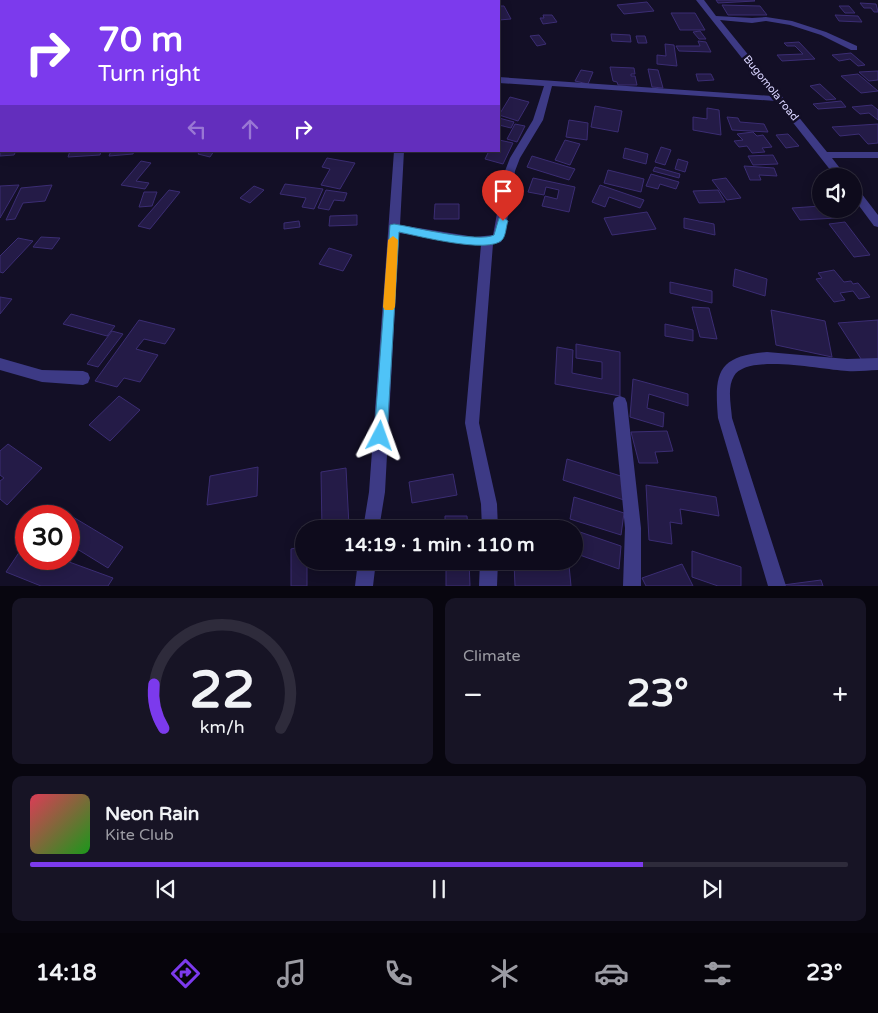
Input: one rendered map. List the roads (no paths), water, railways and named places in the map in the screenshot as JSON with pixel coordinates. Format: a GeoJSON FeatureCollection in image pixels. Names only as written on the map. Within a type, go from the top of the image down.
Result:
{"type":"FeatureCollection","features":[{"type":"Feature","properties":{"kind":"street","name":"Bugomola road"},"geometry":{"type":"LineString","coordinates":[[700,0],[835,168]]}},
{"type":"Feature","properties":{"kind":"street"},"geometry":{"type":"LineString","coordinates":[[715,18],[732,16],[750,20],[784,21],[817,30],[854,48]]}},
{"type":"Feature","properties":{"kind":"street"},"geometry":{"type":"LineString","coordinates":[[500,80],[780,99]]}},
{"type":"Feature","properties":{"kind":"street"},"geometry":{"type":"LineString","coordinates":[[394,228],[475,242],[494,241],[499,237],[503,221],[505,190],[511,168],[538,119],[549,83]]}},
{"type":"Feature","properties":{"kind":"street"},"geometry":{"type":"LineString","coordinates":[[372,520],[377,492],[399,152]]}},
{"type":"Feature","properties":{"kind":"street"},"geometry":{"type":"LineString","coordinates":[[825,155],[878,155]]}},
{"type":"Feature","properties":{"kind":"street"},"geometry":{"type":"LineString","coordinates":[[862,202],[878,223]]}},
{"type":"Feature","properties":{"kind":"street"},"geometry":{"type":"LineString","coordinates":[[487,241],[472,422],[488,494],[489,520]]}},
{"type":"Feature","properties":{"kind":"street"},"geometry":{"type":"LineString","coordinates":[[777,586],[725,418],[723,395],[728,372],[732,367],[746,360],[788,358],[847,365],[878,364]]}},
{"type":"Feature","properties":{"kind":"street"},"geometry":{"type":"LineString","coordinates":[[0,364],[42,376],[83,378]]}},
{"type":"Feature","properties":{"kind":"street"},"geometry":{"type":"LineString","coordinates":[[620,403],[633,528],[632,586]]}},
{"type":"Feature","properties":{"kind":"street"},"geometry":{"type":"LineString","coordinates":[[364,586],[366,570]]}},
{"type":"Feature","properties":{"kind":"street"},"geometry":{"type":"LineString","coordinates":[[488,586],[489,570]]}}]}
